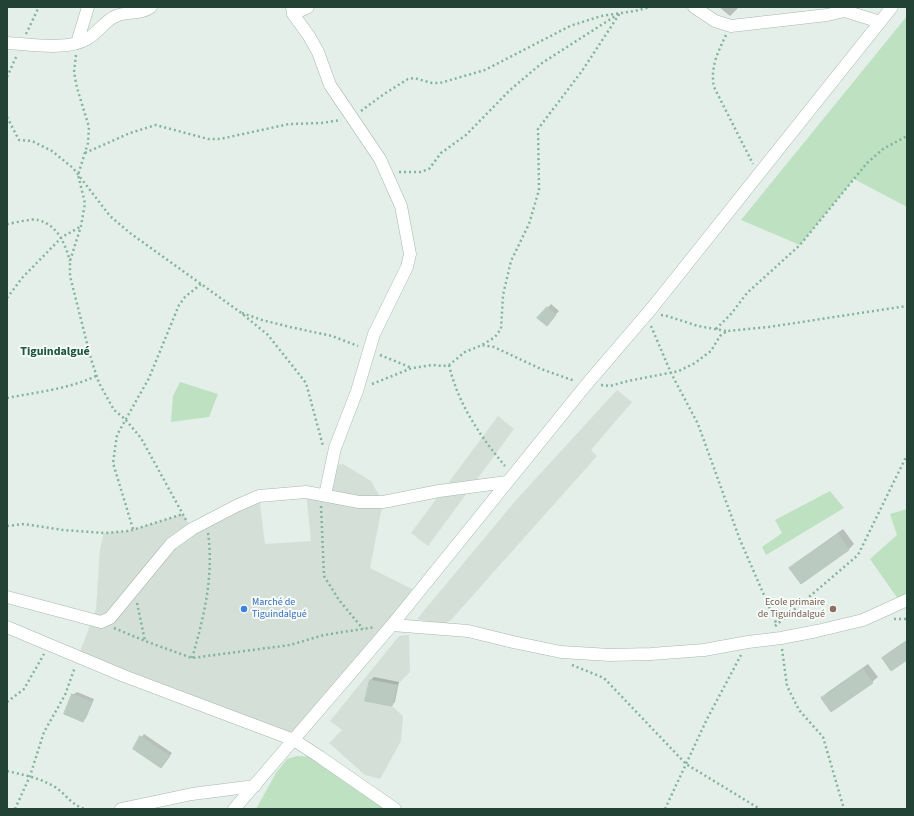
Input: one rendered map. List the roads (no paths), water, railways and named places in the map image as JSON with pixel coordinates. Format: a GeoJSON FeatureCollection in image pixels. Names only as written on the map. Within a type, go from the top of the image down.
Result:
{"type":"FeatureCollection","features":[{"type":"Feature","properties":{"kind":"street"},"geometry":{"type":"LineString","coordinates":[[77,43],[88,7]]}},
{"type":"Feature","properties":{"kind":"street"},"geometry":{"type":"LineString","coordinates":[[7,43],[22,45],[62,45],[77,43],[91,37],[107,21],[116,16],[142,12],[151,7]]}},
{"type":"Feature","properties":{"kind":"street"},"geometry":{"type":"LineString","coordinates":[[308,7],[293,11],[318,52],[330,85],[380,159],[401,206],[410,254],[407,267],[374,334],[357,391],[335,448],[325,495]]}},
{"type":"Feature","properties":{"kind":"street"},"geometry":{"type":"LineString","coordinates":[[694,7],[715,22],[731,26],[827,15],[846,11],[880,22]]}},
{"type":"Feature","properties":{"kind":"street"},"geometry":{"type":"LineString","coordinates":[[234,809],[392,625],[586,385],[646,314],[892,7]]}},
{"type":"Feature","properties":{"kind":"street"},"geometry":{"type":"LineString","coordinates":[[7,597],[101,622],[110,618],[172,544],[192,529],[260,496],[306,492],[359,502],[383,502],[510,479]]}},
{"type":"Feature","properties":{"kind":"street"},"geometry":{"type":"LineString","coordinates":[[392,625],[468,631],[561,652],[610,655],[704,650],[780,638],[863,620],[907,600]]}},
{"type":"Feature","properties":{"kind":"street"},"geometry":{"type":"LineString","coordinates":[[7,627],[124,676],[294,740],[395,809]]}},
{"type":"Feature","properties":{"kind":"street"},"geometry":{"type":"LineString","coordinates":[[121,809],[192,794],[255,786]]}},
{"type":"Feature","properties":{"kind":"place","name":"Marché de Tiguindalgué"},"geometry":{"type":"Point","coordinates":[244,609]}},
{"type":"Feature","properties":{"kind":"place","name":"Ecole primaire de Tiguindalgué"},"geometry":{"type":"Point","coordinates":[833,609]}},
{"type":"Feature","properties":{"kind":"district","name":"Tiguindalgué"},"geometry":{"type":"Point","coordinates":[55,352]}}]}
